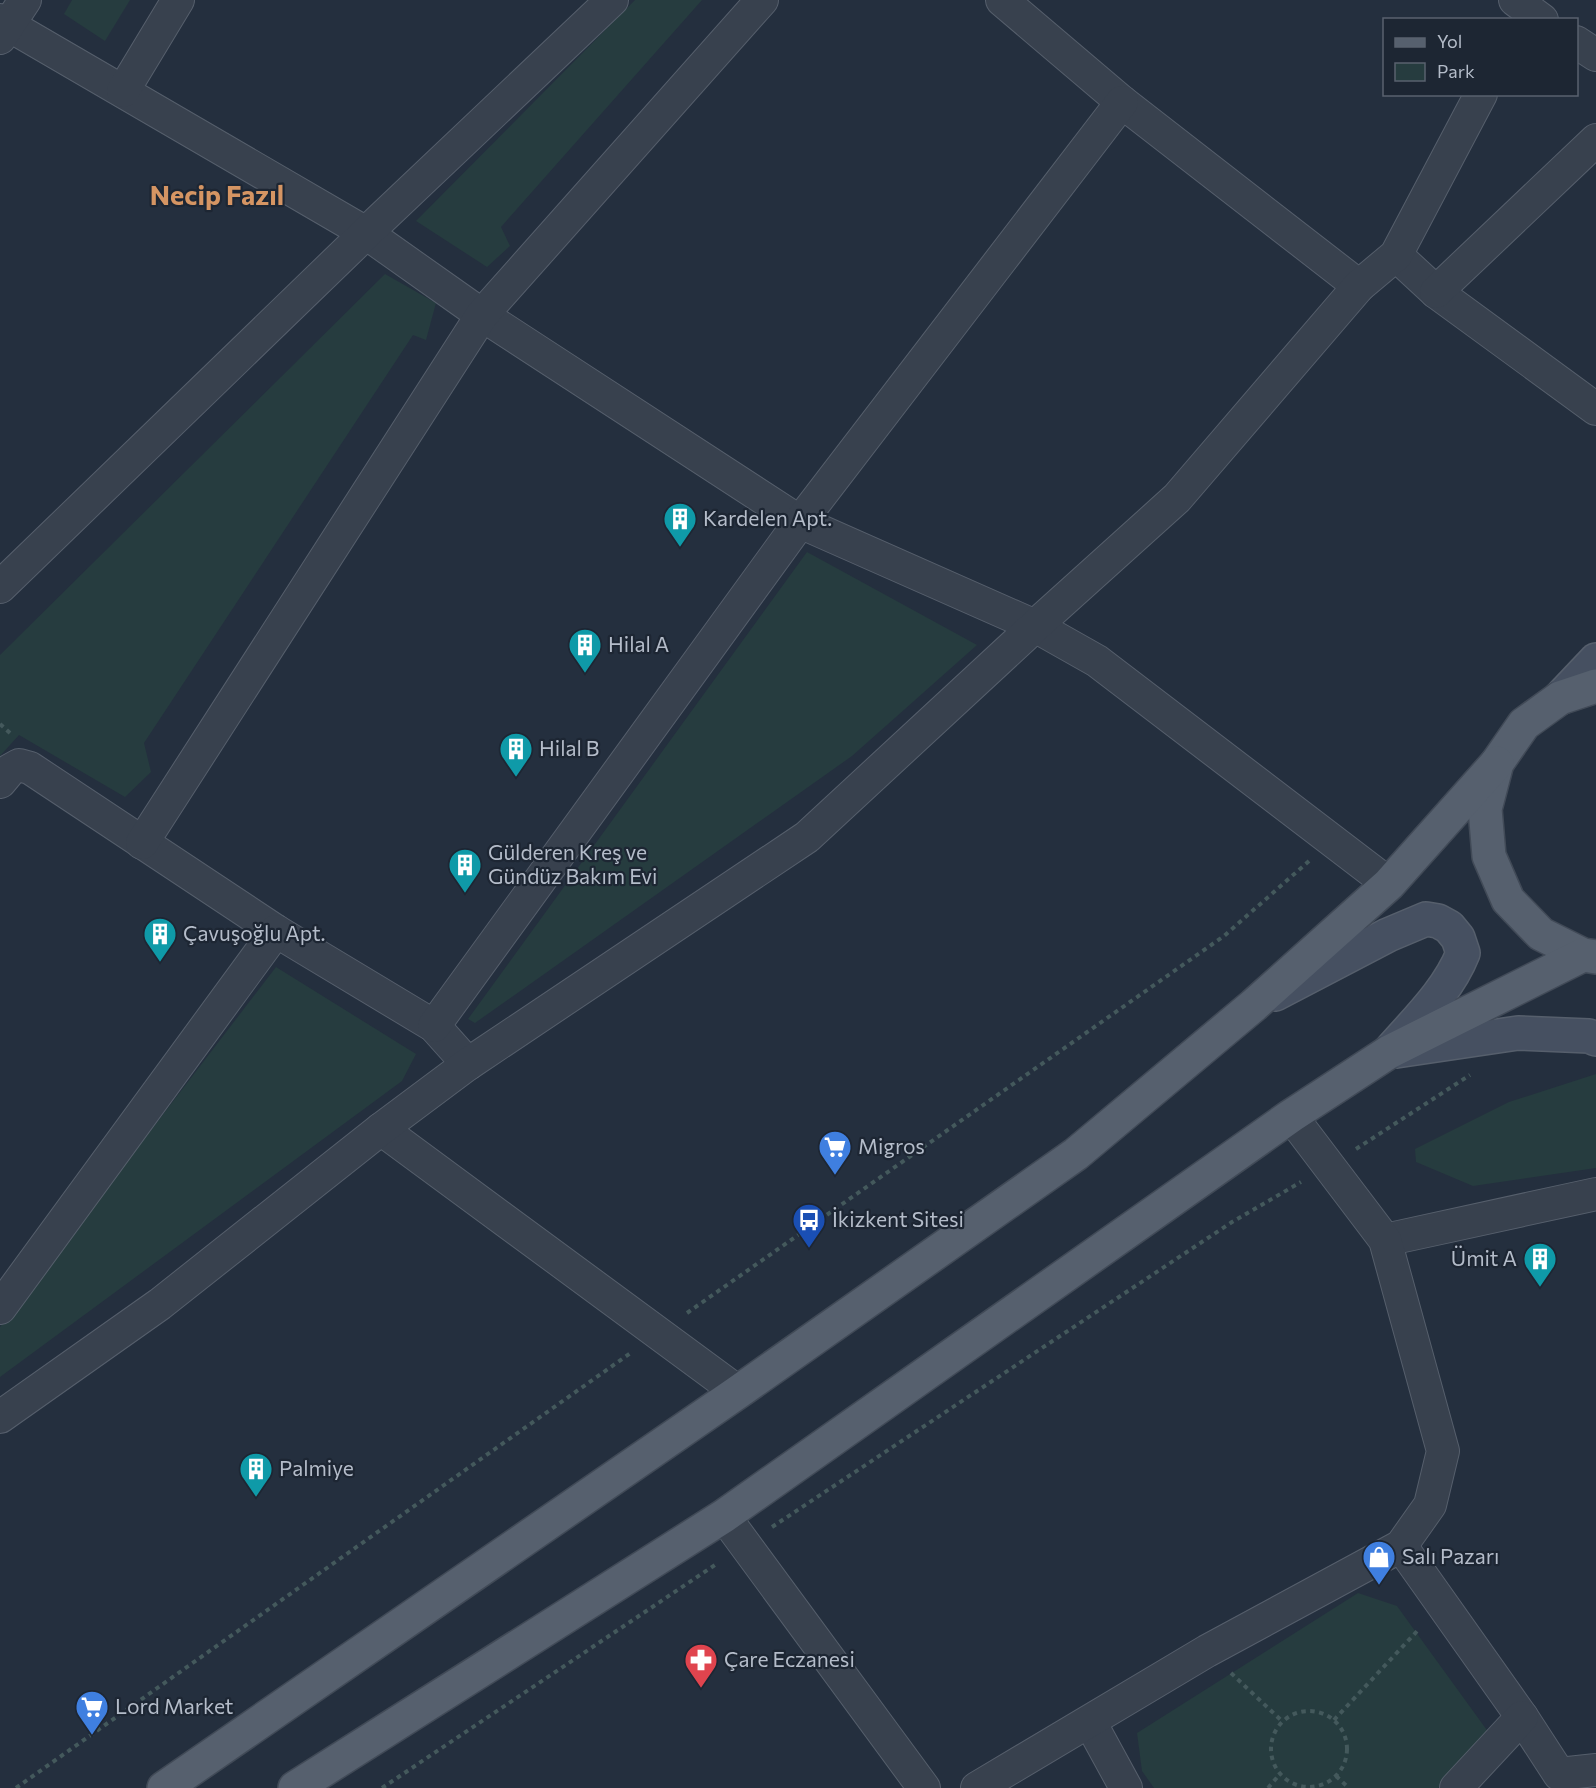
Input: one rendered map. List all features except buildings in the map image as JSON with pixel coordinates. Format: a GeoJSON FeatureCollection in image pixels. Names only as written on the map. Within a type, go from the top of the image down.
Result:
{"type":"FeatureCollection","features":[{"type":"Feature","properties":{"kind":"main road"},"geometry":{"type":"LineString","coordinates":[[164,1788],[738,1392],[1076,1154],[1254,1005],[1389,884],[1497,763],[1524,724],[1560,698],[1596,660]]}},
{"type":"Feature","properties":{"kind":"main road"},"geometry":{"type":"LineString","coordinates":[[1560,698],[1596,686]]}},
{"type":"Feature","properties":{"kind":"main road"},"geometry":{"type":"LineString","coordinates":[[1497,763],[1485,809],[1489,856],[1508,900],[1541,934],[1589,956]]}},
{"type":"Feature","properties":{"kind":"main road"},"geometry":{"type":"LineString","coordinates":[[1254,1005],[1388,935],[1426,919],[1438,921],[1449,927],[1458,938],[1464,953],[1447,984],[1389,1052]]}},
{"type":"Feature","properties":{"kind":"main road"},"geometry":{"type":"LineString","coordinates":[[295,1788],[724,1516],[1292,1116],[1389,1052],[1589,956]]}},
{"type":"Feature","properties":{"kind":"main road"},"geometry":{"type":"LineString","coordinates":[[1389,1052],[1518,1033],[1589,1036],[1596,1039]]}},
{"type":"Feature","properties":{"kind":"street"},"geometry":{"type":"LineString","coordinates":[[123,91],[178,0]]}},
{"type":"Feature","properties":{"kind":"street"},"geometry":{"type":"LineString","coordinates":[[142,843],[482,315],[762,0]]}},
{"type":"Feature","properties":{"kind":"street"},"geometry":{"type":"LineString","coordinates":[[1002,0],[1122,102],[1359,286]]}},
{"type":"Feature","properties":{"kind":"street"},"geometry":{"type":"LineString","coordinates":[[0,587],[604,2]]}},
{"type":"Feature","properties":{"kind":"street"},"geometry":{"type":"LineString","coordinates":[[9,21],[123,91],[366,233],[482,315],[800,522],[1035,626],[1097,661],[1389,884]]}},
{"type":"Feature","properties":{"kind":"street"},"geometry":{"type":"LineString","coordinates":[[1578,43],[1596,55]]}},
{"type":"Feature","properties":{"kind":"street"},"geometry":{"type":"LineString","coordinates":[[0,1417],[160,1304],[381,1129],[468,1064],[807,837],[1177,498],[1359,286],[1396,255],[1480,96]]}},
{"type":"Feature","properties":{"kind":"street"},"geometry":{"type":"LineString","coordinates":[[434,1026],[800,522],[1122,102]]}},
{"type":"Feature","properties":{"kind":"street"},"geometry":{"type":"LineString","coordinates":[[1436,292],[1596,140]]}},
{"type":"Feature","properties":{"kind":"street"},"geometry":{"type":"LineString","coordinates":[[1396,255],[1436,292],[1596,409]]}},
{"type":"Feature","properties":{"kind":"street"},"geometry":{"type":"LineString","coordinates":[[0,782],[10,770],[19,765],[30,768],[276,932],[434,1026],[468,1064]]}},
{"type":"Feature","properties":{"kind":"street"},"geometry":{"type":"LineString","coordinates":[[0,1308],[276,932]]}},
{"type":"Feature","properties":{"kind":"street"},"geometry":{"type":"LineString","coordinates":[[977,1788],[1207,1651],[1401,1546],[1430,1505],[1443,1451],[1384,1240],[1292,1116]]}},
{"type":"Feature","properties":{"kind":"street"},"geometry":{"type":"LineString","coordinates":[[381,1129],[738,1392]]}},
{"type":"Feature","properties":{"kind":"street"},"geometry":{"type":"LineString","coordinates":[[1384,1240],[1596,1194]]}},
{"type":"Feature","properties":{"kind":"street"},"geometry":{"type":"LineString","coordinates":[[724,1516],[924,1788]]}},
{"type":"Feature","properties":{"kind":"street"},"geometry":{"type":"LineString","coordinates":[[1401,1546],[1566,1781],[1596,1770]]}},
{"type":"Feature","properties":{"kind":"street"},"geometry":{"type":"LineString","coordinates":[[1456,1788],[1522,1717]]}},
{"type":"Feature","properties":{"kind":"street"},"geometry":{"type":"LineString","coordinates":[[1089,1722],[1126,1788]]}},
{"type":"Feature","properties":{"kind":"path"},"geometry":{"type":"LineString","coordinates":[[382,1788],[1232,1222],[1329,1166],[1475,1071]]}},
{"type":"Feature","properties":{"kind":"path"},"geometry":{"type":"LineString","coordinates":[[1334,1720],[1443,1605]]}},
{"type":"Feature","properties":{"kind":"path"},"geometry":{"type":"LineString","coordinates":[[1207,1651],[1283,1722]]}},
{"type":"Feature","properties":{"kind":"path"},"geometry":{"type":"LineString","coordinates":[[1311,1711],[1334,1720],[1342,1730],[1347,1742],[1347,1754],[1336,1776],[1314,1787],[1290,1782],[1280,1774],[1273,1764],[1271,1751],[1272,1738],[1283,1722],[1298,1712],[1311,1711]]}},
{"type":"Feature","properties":{"kind":"path"},"geometry":{"type":"LineString","coordinates":[[1268,1788],[1280,1774]]}},
{"type":"Feature","properties":{"kind":"path"},"geometry":{"type":"LineString","coordinates":[[1336,1776],[1349,1788]]}},
{"type":"Feature","properties":{"kind":"green space"},"geometry":{"type":"Polygon","coordinates":[[[72,0],[130,0],[105,41],[64,14],[72,0]]]}},
{"type":"Feature","properties":{"kind":"green space"},"geometry":{"type":"Polygon","coordinates":[[[635,0],[702,0],[501,227],[510,246],[487,267],[416,221],[635,0]]]}},
{"type":"Feature","properties":{"kind":"green space"},"geometry":{"type":"Polygon","coordinates":[[[385,274],[436,303],[426,340],[413,335],[144,743],[151,772],[125,797],[19,735],[0,756],[0,655],[385,274]]]}},
{"type":"Feature","properties":{"kind":"green space"},"geometry":{"type":"Polygon","coordinates":[[[807,552],[977,645],[852,756],[475,1023],[468,1019],[807,552]]]}},
{"type":"Feature","properties":{"kind":"green space"},"geometry":{"type":"Polygon","coordinates":[[[276,967],[416,1054],[402,1081],[0,1377],[0,1327],[276,967]]]}},
{"type":"Feature","properties":{"kind":"green space"},"geometry":{"type":"Polygon","coordinates":[[[1596,1074],[1596,1168],[1473,1186],[1416,1162],[1415,1149],[1509,1102],[1596,1074]]]}},
{"type":"Feature","properties":{"kind":"green space"},"geometry":{"type":"Polygon","coordinates":[[[1358,1593],[1397,1606],[1489,1733],[1438,1788],[1154,1788],[1142,1771],[1137,1733],[1358,1593]]]}},
{"type":"Feature","properties":{"kind":"place","name":"Kardelen Apt."},"geometry":{"type":"Point","coordinates":[680,548]}},
{"type":"Feature","properties":{"kind":"place","name":"Hilal A"},"geometry":{"type":"Point","coordinates":[585,674]}},
{"type":"Feature","properties":{"kind":"place","name":"Hilal B"},"geometry":{"type":"Point","coordinates":[516,778]}},
{"type":"Feature","properties":{"kind":"place","name":"Gülderen Kreş ve Gündüz Bakım Evi"},"geometry":{"type":"Point","coordinates":[465,894]}},
{"type":"Feature","properties":{"kind":"place","name":"Çavuşoğlu Apt."},"geometry":{"type":"Point","coordinates":[160,963]}},
{"type":"Feature","properties":{"kind":"place","name":"Migros"},"geometry":{"type":"Point","coordinates":[835,1176]}},
{"type":"Feature","properties":{"kind":"place","name":"İkizkent Sitesi"},"geometry":{"type":"Point","coordinates":[809,1249]}},
{"type":"Feature","properties":{"kind":"place","name":"Ümit A"},"geometry":{"type":"Point","coordinates":[1540,1288]}},
{"type":"Feature","properties":{"kind":"place","name":"Palmiye"},"geometry":{"type":"Point","coordinates":[256,1498]}},
{"type":"Feature","properties":{"kind":"place","name":"Salı Pazarı"},"geometry":{"type":"Point","coordinates":[1379,1586]}},
{"type":"Feature","properties":{"kind":"place","name":"Çare Eczanesi"},"geometry":{"type":"Point","coordinates":[701,1689]}},
{"type":"Feature","properties":{"kind":"place","name":"Lord Market"},"geometry":{"type":"Point","coordinates":[92,1736]}},
{"type":"Feature","properties":{"kind":"district","name":"Necip Fazıl"},"geometry":{"type":"Point","coordinates":[217,196]}}]}
